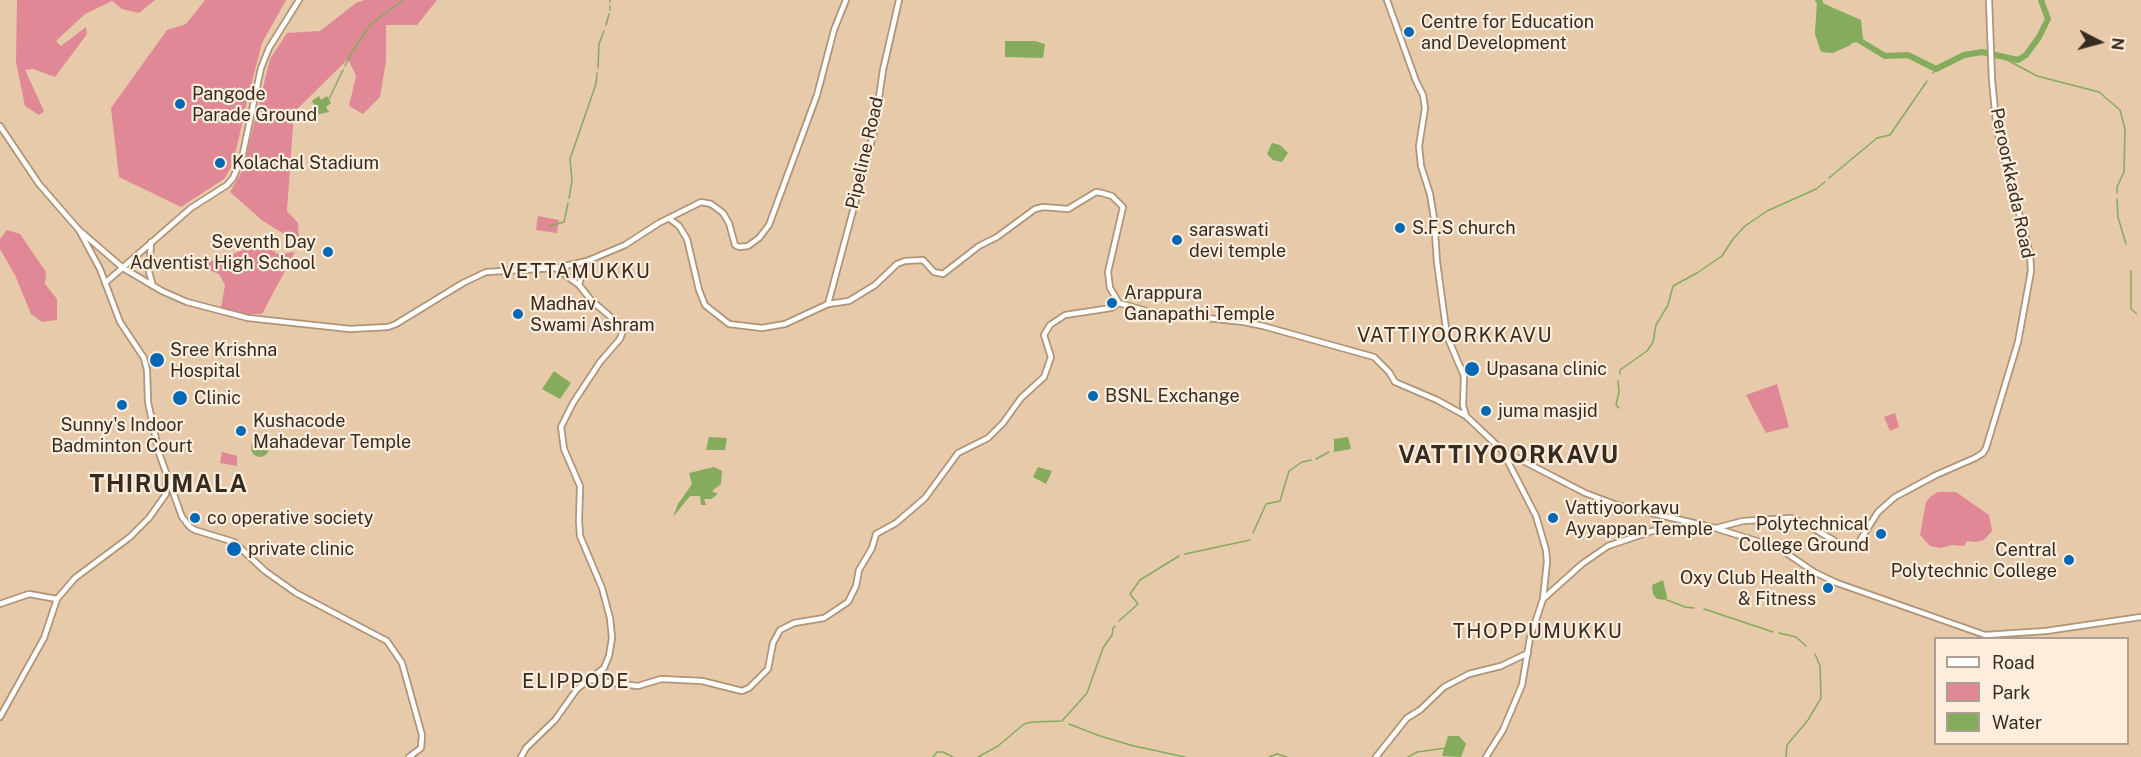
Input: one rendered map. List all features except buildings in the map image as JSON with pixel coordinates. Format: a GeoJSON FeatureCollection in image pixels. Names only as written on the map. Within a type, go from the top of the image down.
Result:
{"type":"FeatureCollection","features":[{"type":"Feature","properties":{"kind":"main road"},"geometry":{"type":"LineString","coordinates":[[105,283],[191,208],[233,178],[242,158],[261,68],[269,48],[299,0]]}},
{"type":"Feature","properties":{"kind":"main road"},"geometry":{"type":"LineString","coordinates":[[0,126],[39,184],[79,230],[123,268],[153,286],[187,302],[240,316],[313,326],[360,329],[388,327],[457,286],[486,272],[556,268],[587,261],[625,245],[659,223],[701,202],[717,207],[729,223],[735,245],[739,247],[754,243],[769,225],[817,95],[834,30],[846,0]]}},
{"type":"Feature","properties":{"kind":"main road","name":"Pipeline Road"},"geometry":{"type":"LineString","coordinates":[[828,304],[874,132],[883,70],[898,0]]}},
{"type":"Feature","properties":{"kind":"main road"},"geometry":{"type":"LineString","coordinates":[[1388,0],[1416,81],[1424,95],[1425,108],[1419,146],[1421,166],[1431,194],[1447,336],[1464,376],[1463,405],[1466,416]]}},
{"type":"Feature","properties":{"kind":"main road","name":"Peroorkkada Road"},"geometry":{"type":"LineString","coordinates":[[1715,528],[1743,521],[1791,518],[1837,542],[1852,546],[1859,542],[1878,513],[1900,494],[1984,452],[2018,342],[2031,271],[2030,254],[1997,131],[1989,0]]}},
{"type":"Feature","properties":{"kind":"main road"},"geometry":{"type":"LineString","coordinates":[[670,219],[679,226],[692,254],[703,301],[711,311],[722,320],[734,325],[762,328],[785,324],[828,304],[849,301],[861,295],[897,264],[909,260],[925,261],[934,272],[943,274],[1027,213],[1043,207],[1068,209],[1096,192],[1112,196],[1124,207],[1108,272],[1110,288],[1119,303],[1150,312],[1263,326],[1374,357],[1389,372],[1395,382],[1437,400],[1466,416],[1502,450],[1585,493],[1617,505],[1715,528],[1779,548],[1814,572],[1837,583],[1985,635],[2046,631],[2141,617]]}},
{"type":"Feature","properties":{"kind":"main road"},"geometry":{"type":"LineString","coordinates":[[679,226],[682,213]]}},
{"type":"Feature","properties":{"kind":"main road"},"geometry":{"type":"LineString","coordinates":[[79,230],[94,257],[120,322],[144,358],[147,370],[148,402],[159,453],[182,517],[190,527],[234,542],[285,586],[311,602],[378,635],[394,648],[402,663],[422,735],[421,748],[409,757]]}},
{"type":"Feature","properties":{"kind":"main road"},"geometry":{"type":"LineString","coordinates":[[151,242],[149,272],[153,286]]}},
{"type":"Feature","properties":{"kind":"main road"},"geometry":{"type":"LineString","coordinates":[[579,285],[587,261]]}},
{"type":"Feature","properties":{"kind":"main road"},"geometry":{"type":"LineString","coordinates":[[521,757],[526,748],[555,720],[574,693],[604,668],[609,656],[612,628],[602,588],[580,536],[580,486],[564,449],[561,427],[573,402],[600,362],[620,339],[623,331],[620,325],[591,300],[579,285],[556,268]]}},
{"type":"Feature","properties":{"kind":"main road"},"geometry":{"type":"LineString","coordinates":[[590,680],[638,686],[661,680],[702,681],[742,691],[754,684],[768,669],[773,643],[780,630],[794,623],[824,618],[848,602],[856,586],[859,570],[879,531],[896,523],[925,498],[958,453],[988,438],[1003,423],[1021,398],[1044,377],[1051,357],[1044,335],[1050,325],[1065,315],[1111,308],[1119,303]]}},
{"type":"Feature","properties":{"kind":"main road"},"geometry":{"type":"LineString","coordinates":[[1486,757],[1503,730],[1522,685],[1533,630],[1543,599],[1546,550],[1536,516],[1502,450]]}},
{"type":"Feature","properties":{"kind":"main road"},"geometry":{"type":"LineString","coordinates":[[166,471],[166,494]]}},
{"type":"Feature","properties":{"kind":"main road"},"geometry":{"type":"LineString","coordinates":[[0,717],[44,638],[57,599],[75,578],[136,532],[172,489]]}},
{"type":"Feature","properties":{"kind":"main road"},"geometry":{"type":"LineString","coordinates":[[1543,599],[1582,564],[1608,546],[1652,531],[1692,527],[1715,528]]}},
{"type":"Feature","properties":{"kind":"main road"},"geometry":{"type":"LineString","coordinates":[[0,604],[28,594],[57,599]]}},
{"type":"Feature","properties":{"kind":"main road"},"geometry":{"type":"LineString","coordinates":[[1376,757],[1407,718],[1420,710],[1444,687],[1469,674],[1501,666],[1528,653]]}},
{"type":"Feature","properties":{"kind":"main road"},"geometry":{"type":"LineString","coordinates":[[598,675],[600,682]]}},
{"type":"Feature","properties":{"kind":"green space"},"geometry":{"type":"Polygon","coordinates":[[[17,0],[155,0],[139,13],[122,9],[112,1],[85,14],[56,41],[61,46],[86,27],[87,34],[55,77],[33,69],[25,70],[44,111],[39,115],[25,106],[16,62],[17,0]]]}},
{"type":"Feature","properties":{"kind":"green space","name":"Pangode Parade Ground"},"geometry":{"type":"Polygon","coordinates":[[[205,0],[286,0],[262,43],[233,164],[224,179],[181,207],[119,177],[111,108],[167,30],[186,24],[205,0]]]}},
{"type":"Feature","properties":{"kind":"green space"},"geometry":{"type":"Polygon","coordinates":[[[364,0],[437,0],[417,25],[386,25],[386,61],[380,97],[363,114],[349,106],[356,76],[348,59],[294,112],[287,211],[298,223],[299,238],[289,237],[263,221],[230,192],[243,169],[270,59],[287,33],[320,31],[356,3],[364,0]]]}},
{"type":"Feature","properties":{"kind":"green space"},"geometry":{"type":"Polygon","coordinates":[[[538,216],[559,220],[557,233],[536,230],[538,216]]]}},
{"type":"Feature","properties":{"kind":"green space"},"geometry":{"type":"Polygon","coordinates":[[[7,230],[20,234],[46,272],[45,284],[57,299],[57,320],[42,322],[31,314],[15,275],[0,249],[0,239],[7,230]]]}},
{"type":"Feature","properties":{"kind":"green space"},"geometry":{"type":"Polygon","coordinates":[[[262,244],[278,254],[295,252],[262,314],[246,314],[221,308],[225,285],[219,274],[203,268],[202,261],[223,260],[237,252],[262,244]]]}},
{"type":"Feature","properties":{"kind":"green space"},"geometry":{"type":"Polygon","coordinates":[[[1777,384],[1789,427],[1766,433],[1746,395],[1777,384]]]}},
{"type":"Feature","properties":{"kind":"green space"},"geometry":{"type":"Polygon","coordinates":[[[1895,413],[1899,427],[1890,431],[1884,417],[1895,413]]]}},
{"type":"Feature","properties":{"kind":"green space"},"geometry":{"type":"Polygon","coordinates":[[[222,452],[237,456],[237,466],[220,463],[222,452]]]}},
{"type":"Feature","properties":{"kind":"green space"},"geometry":{"type":"Polygon","coordinates":[[[1938,492],[1956,492],[1989,515],[1992,531],[1984,540],[1967,541],[1964,546],[1952,545],[1941,548],[1930,546],[1920,535],[1926,502],[1938,492]]]}},
{"type":"Feature","properties":{"kind":"water"},"geometry":{"type":"Polygon","coordinates":[[[1820,2],[1861,20],[1863,41],[1823,49],[1818,33],[1820,2]]]}},
{"type":"Feature","properties":{"kind":"water"},"geometry":{"type":"Polygon","coordinates":[[[1005,41],[1035,41],[1045,44],[1043,58],[1005,57],[1005,41]]]}},
{"type":"Feature","properties":{"kind":"water"},"geometry":{"type":"Polygon","coordinates":[[[319,96],[321,100],[327,96],[331,103],[326,107],[329,112],[315,115],[310,112],[315,107],[312,101],[319,96]]]}},
{"type":"Feature","properties":{"kind":"water"},"geometry":{"type":"Polygon","coordinates":[[[1272,143],[1280,145],[1288,153],[1282,162],[1273,160],[1267,154],[1272,143]]]}},
{"type":"Feature","properties":{"kind":"water"},"geometry":{"type":"Polygon","coordinates":[[[554,371],[571,383],[560,399],[542,389],[554,371]]]}},
{"type":"Feature","properties":{"kind":"water"},"geometry":{"type":"Polygon","coordinates":[[[709,437],[727,438],[725,450],[706,450],[709,437]]]}},
{"type":"Feature","properties":{"kind":"water"},"geometry":{"type":"Polygon","coordinates":[[[1348,437],[1351,449],[1334,452],[1334,439],[1348,437]]]}},
{"type":"Feature","properties":{"kind":"water"},"geometry":{"type":"Polygon","coordinates":[[[256,439],[264,439],[269,444],[267,455],[256,457],[251,452],[251,444],[256,439]]]}},
{"type":"Feature","properties":{"kind":"water"},"geometry":{"type":"Polygon","coordinates":[[[714,467],[722,471],[721,484],[712,491],[718,494],[711,499],[704,499],[706,505],[701,505],[700,496],[690,496],[673,517],[678,504],[692,484],[689,473],[714,467]]]}},
{"type":"Feature","properties":{"kind":"water"},"geometry":{"type":"Polygon","coordinates":[[[1038,467],[1052,471],[1046,484],[1033,477],[1038,467]]]}},
{"type":"Feature","properties":{"kind":"water"},"geometry":{"type":"Polygon","coordinates":[[[1663,580],[1666,600],[1657,599],[1653,594],[1652,585],[1663,580]]]}},
{"type":"Feature","properties":{"kind":"water"},"geometry":{"type":"Polygon","coordinates":[[[1448,736],[1459,736],[1466,744],[1461,757],[1442,756],[1448,736]]]}},
{"type":"Feature","properties":{"kind":"waterway"},"geometry":{"type":"LineString","coordinates":[[345,66],[371,24],[403,0]]}},
{"type":"Feature","properties":{"kind":"waterway"},"geometry":{"type":"LineString","coordinates":[[1818,0],[1820,2],[1818,33],[1823,49],[1832,50],[1848,43]]}},
{"type":"Feature","properties":{"kind":"waterway"},"geometry":{"type":"LineString","coordinates":[[1857,39],[1885,56],[1908,55],[1936,69],[1964,55],[1982,52],[2018,60],[2026,55],[2048,19],[2041,0]]}},
{"type":"Feature","properties":{"kind":"waterway"},"geometry":{"type":"LineString","coordinates":[[606,25],[609,14]]}},
{"type":"Feature","properties":{"kind":"waterway"},"geometry":{"type":"LineString","coordinates":[[598,68],[599,44],[604,31]]}},
{"type":"Feature","properties":{"kind":"waterway"},"geometry":{"type":"LineString","coordinates":[[2000,56],[2037,76],[2099,92],[2120,110],[2125,129],[2124,172],[2117,187],[2117,193]]}},
{"type":"Feature","properties":{"kind":"waterway"},"geometry":{"type":"LineString","coordinates":[[1933,73],[1936,69]]}},
{"type":"Feature","properties":{"kind":"waterway"},"geometry":{"type":"LineString","coordinates":[[329,99],[343,70]]}},
{"type":"Feature","properties":{"kind":"waterway"},"geometry":{"type":"LineString","coordinates":[[569,198],[572,181],[570,159],[596,84],[597,73]]}},
{"type":"Feature","properties":{"kind":"waterway"},"geometry":{"type":"LineString","coordinates":[[1829,178],[1877,138],[1890,135],[1927,81]]}},
{"type":"Feature","properties":{"kind":"waterway"},"geometry":{"type":"LineString","coordinates":[[1620,374],[1620,370],[1647,351],[1653,342],[1656,325],[1668,305],[1673,286],[1722,256],[1745,226],[1767,211],[1816,189],[1825,182]]}},
{"type":"Feature","properties":{"kind":"waterway"},"geometry":{"type":"LineString","coordinates":[[2117,199],[2118,217],[2126,244]]}},
{"type":"Feature","properties":{"kind":"waterway"},"geometry":{"type":"LineString","coordinates":[[550,226],[564,222],[568,203]]}},
{"type":"Feature","properties":{"kind":"waterway"},"geometry":{"type":"LineString","coordinates":[[2131,271],[2131,309],[2136,313]]}},
{"type":"Feature","properties":{"kind":"waterway"},"geometry":{"type":"LineString","coordinates":[[1618,381],[1619,392],[1616,405],[1619,408]]}},
{"type":"Feature","properties":{"kind":"waterway"},"geometry":{"type":"LineString","coordinates":[[1316,459],[1329,452]]}},
{"type":"Feature","properties":{"kind":"waterway"},"geometry":{"type":"LineString","coordinates":[[1253,533],[1266,504],[1280,501],[1289,471],[1302,462],[1311,460]]}},
{"type":"Feature","properties":{"kind":"waterway"},"geometry":{"type":"LineString","coordinates":[[1185,554],[1250,540]]}},
{"type":"Feature","properties":{"kind":"waterway"},"geometry":{"type":"LineString","coordinates":[[1119,621],[1138,604],[1130,594],[1140,580],[1179,556]]}},
{"type":"Feature","properties":{"kind":"waterway"},"geometry":{"type":"LineString","coordinates":[[1667,600],[1694,608]]}},
{"type":"Feature","properties":{"kind":"waterway"},"geometry":{"type":"LineString","coordinates":[[1704,609],[1773,632]]}},
{"type":"Feature","properties":{"kind":"waterway"},"geometry":{"type":"LineString","coordinates":[[978,757],[998,746],[1024,724],[1062,721],[1087,693],[1103,648],[1115,626]]}},
{"type":"Feature","properties":{"kind":"waterway"},"geometry":{"type":"LineString","coordinates":[[1779,633],[1796,637],[1806,646]]}},
{"type":"Feature","properties":{"kind":"waterway"},"geometry":{"type":"LineString","coordinates":[[1786,757],[1787,745],[1808,720],[1821,698],[1820,666],[1815,654]]}},
{"type":"Feature","properties":{"kind":"waterway"},"geometry":{"type":"LineString","coordinates":[[1069,724],[1134,746],[1185,757]]}},
{"type":"Feature","properties":{"kind":"waterway"},"geometry":{"type":"LineString","coordinates":[[1408,757],[1417,752],[1446,748]]}},
{"type":"Feature","properties":{"kind":"waterway"},"geometry":{"type":"LineString","coordinates":[[933,757],[937,752],[953,757]]}},
{"type":"Feature","properties":{"kind":"waterway"},"geometry":{"type":"LineString","coordinates":[[1269,757],[1277,754],[1287,757]]}},
{"type":"Feature","properties":{"kind":"place","name":"Centre for Education and Development"},"geometry":{"type":"Point","coordinates":[1409,32]}},
{"type":"Feature","properties":{"kind":"place","name":"Pangode Parade Ground"},"geometry":{"type":"Point","coordinates":[180,104]}},
{"type":"Feature","properties":{"kind":"place","name":"Kolachal Stadium"},"geometry":{"type":"Point","coordinates":[220,163]}},
{"type":"Feature","properties":{"kind":"place","name":"S.F.S church"},"geometry":{"type":"Point","coordinates":[1400,228]}},
{"type":"Feature","properties":{"kind":"place","name":"saraswati devi temple"},"geometry":{"type":"Point","coordinates":[1177,240]}},
{"type":"Feature","properties":{"kind":"place","name":"Seventh Day Adventist High School"},"geometry":{"type":"Point","coordinates":[328,252]}},
{"type":"Feature","properties":{"kind":"place","name":"Arappura Ganapathi Temple"},"geometry":{"type":"Point","coordinates":[1112,303]}},
{"type":"Feature","properties":{"kind":"place","name":"Madhav Swami Ashram"},"geometry":{"type":"Point","coordinates":[518,314]}},
{"type":"Feature","properties":{"kind":"place","name":"Sree Krishna Hospital"},"geometry":{"type":"Point","coordinates":[157,360]}},
{"type":"Feature","properties":{"kind":"place","name":"Upasana clinic"},"geometry":{"type":"Point","coordinates":[1472,369]}},
{"type":"Feature","properties":{"kind":"place","name":"BSNL Exchange"},"geometry":{"type":"Point","coordinates":[1093,396]}},
{"type":"Feature","properties":{"kind":"place","name":"Clinic"},"geometry":{"type":"Point","coordinates":[180,398]}},
{"type":"Feature","properties":{"kind":"place","name":"Sunny's Indoor Badminton Court"},"geometry":{"type":"Point","coordinates":[122,405]}},
{"type":"Feature","properties":{"kind":"place","name":"juma masjid"},"geometry":{"type":"Point","coordinates":[1486,411]}},
{"type":"Feature","properties":{"kind":"place","name":"Kushacode Mahadevar Temple"},"geometry":{"type":"Point","coordinates":[241,431]}},
{"type":"Feature","properties":{"kind":"place","name":"co operative society"},"geometry":{"type":"Point","coordinates":[195,518]}},
{"type":"Feature","properties":{"kind":"place","name":"Vattiyoorkavu Ayyappan Temple"},"geometry":{"type":"Point","coordinates":[1553,518]}},
{"type":"Feature","properties":{"kind":"place","name":"Polytechnical College Ground"},"geometry":{"type":"Point","coordinates":[1881,534]}},
{"type":"Feature","properties":{"kind":"place","name":"private clinic"},"geometry":{"type":"Point","coordinates":[234,549]}},
{"type":"Feature","properties":{"kind":"place","name":"Central Polytechnic College"},"geometry":{"type":"Point","coordinates":[2069,560]}},
{"type":"Feature","properties":{"kind":"place","name":"Oxy Club Health & Fitness"},"geometry":{"type":"Point","coordinates":[1828,588]}},
{"type":"Feature","properties":{"kind":"district","name":"VETTAMUKKU"},"geometry":{"type":"Point","coordinates":[576,272]}},
{"type":"Feature","properties":{"kind":"district","name":"VATTIYOORKKAVU"},"geometry":{"type":"Point","coordinates":[1455,336]}},
{"type":"Feature","properties":{"kind":"district","name":"VATTIYOORKAVU"},"geometry":{"type":"Point","coordinates":[1509,456]}},
{"type":"Feature","properties":{"kind":"district","name":"THIRUMALA"},"geometry":{"type":"Point","coordinates":[169,485]}},
{"type":"Feature","properties":{"kind":"district","name":"THOPPUMUKKU"},"geometry":{"type":"Point","coordinates":[1538,632]}},
{"type":"Feature","properties":{"kind":"district","name":"ELIPPODE"},"geometry":{"type":"Point","coordinates":[576,682]}}]}
